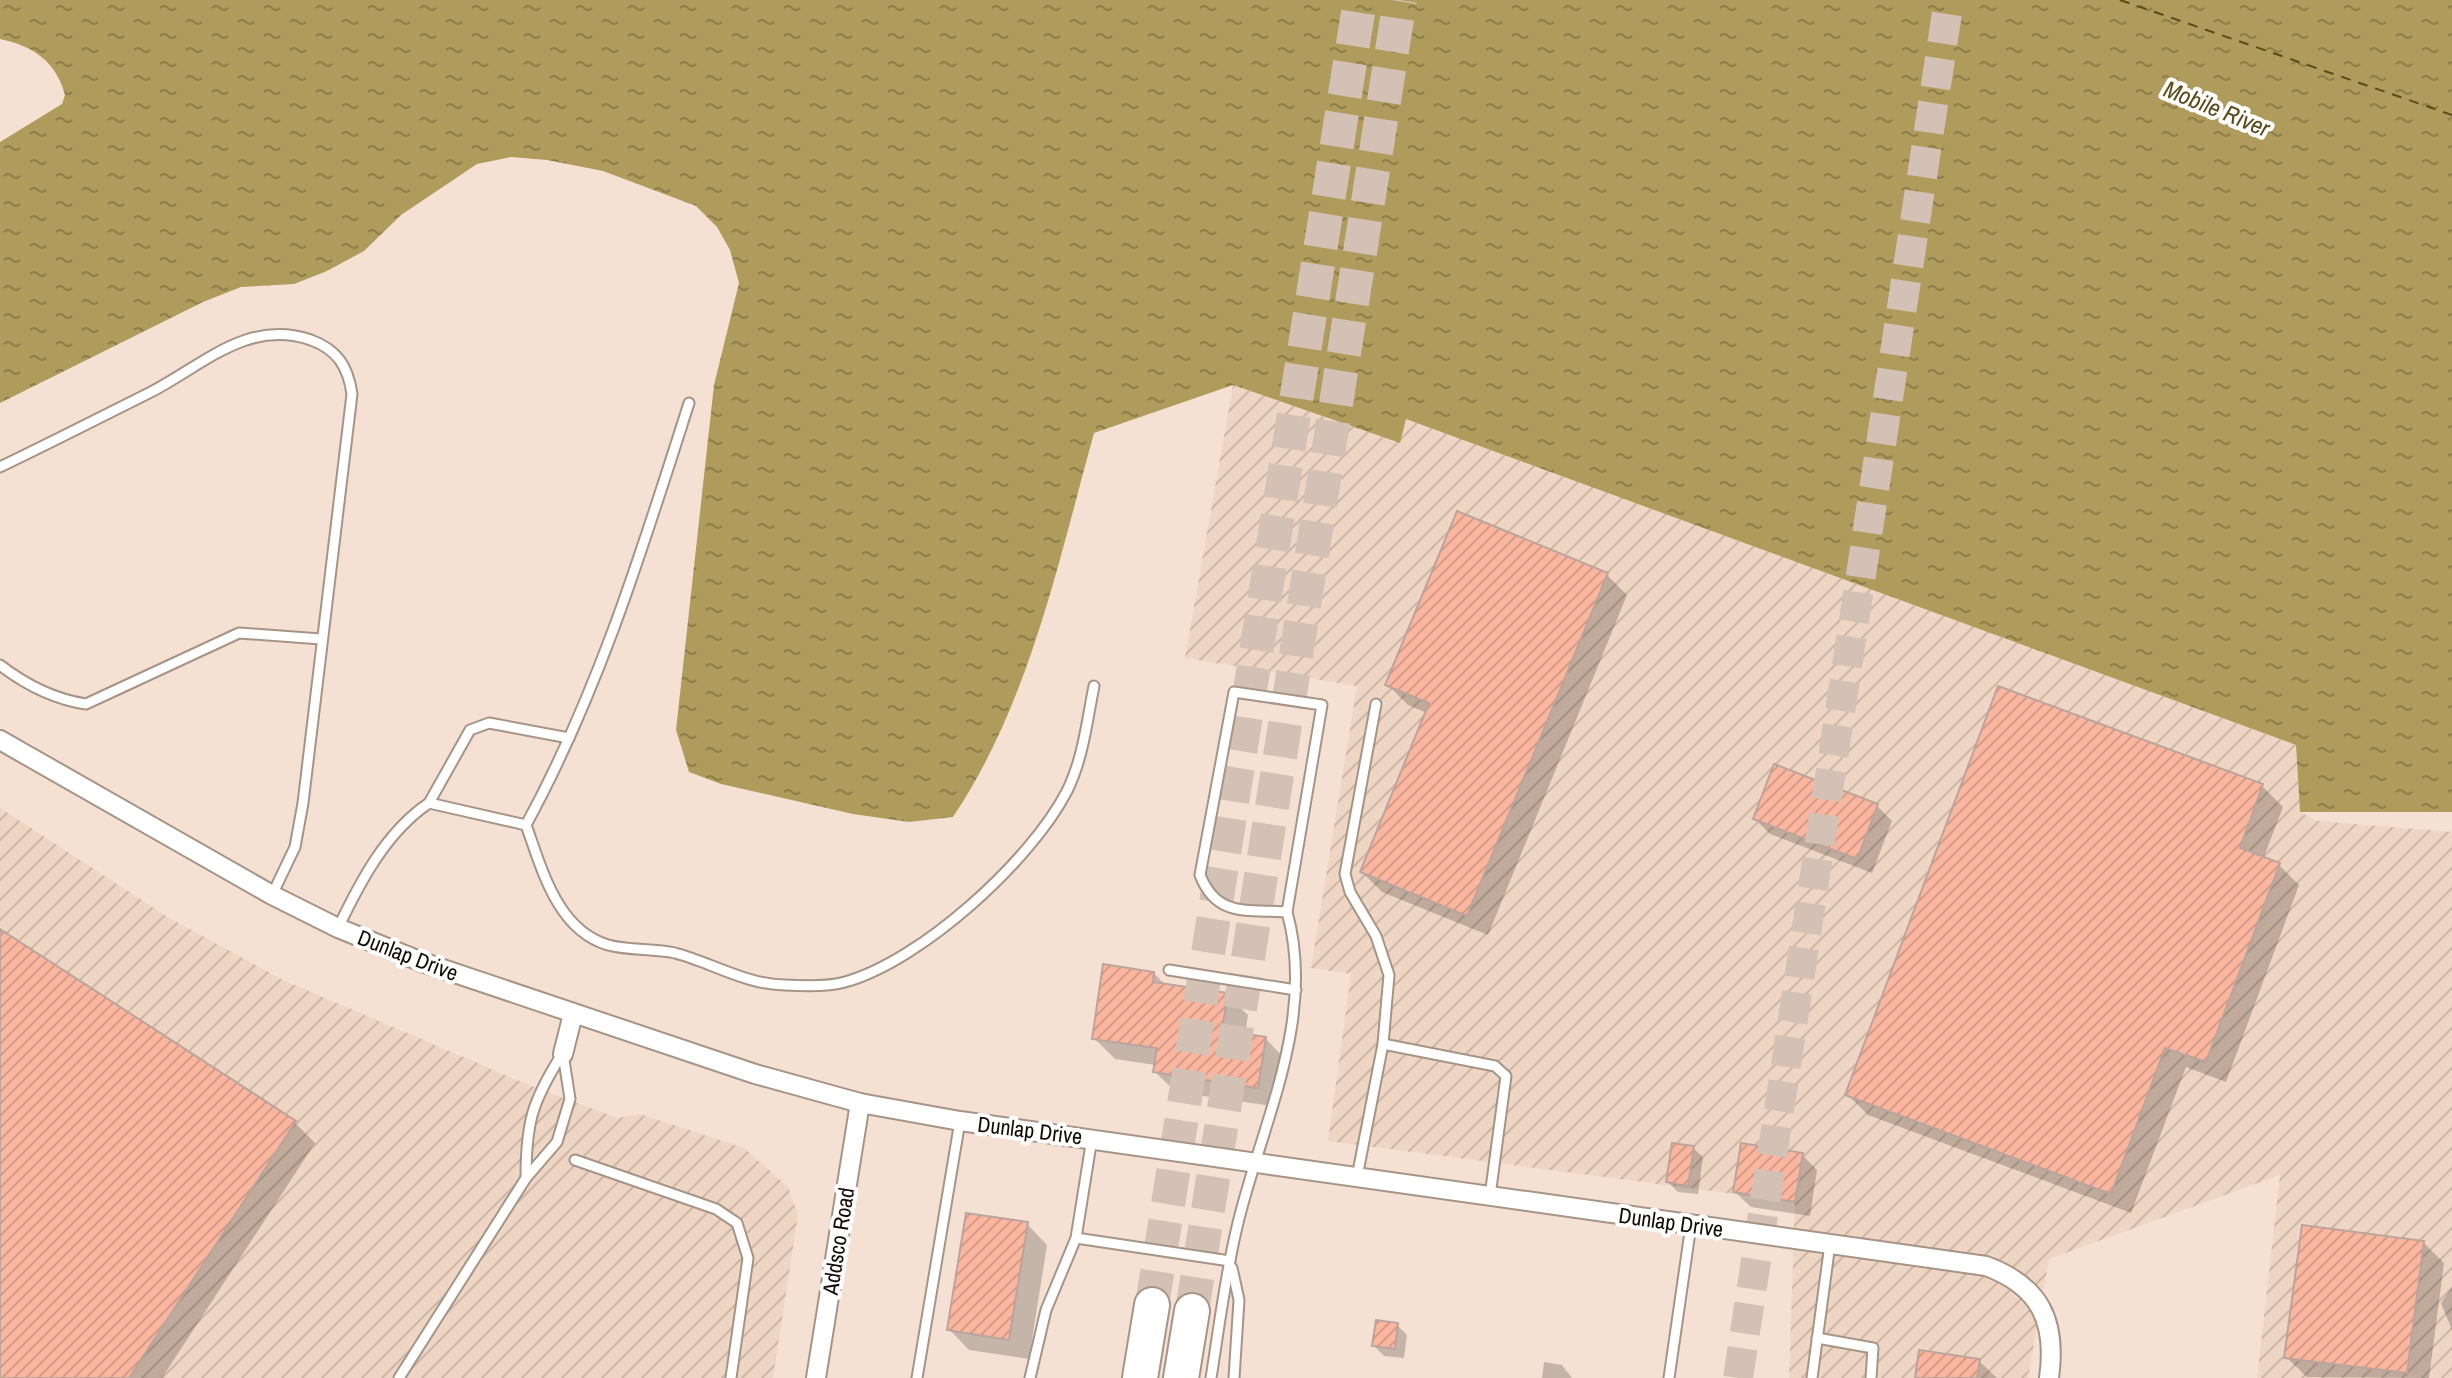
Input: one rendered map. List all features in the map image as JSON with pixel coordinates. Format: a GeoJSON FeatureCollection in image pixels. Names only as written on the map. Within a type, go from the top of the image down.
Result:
{"type":"FeatureCollection","features":[{"type":"Feature","properties":{"kind":"highway"},"geometry":{"type":"LineString","coordinates":[[1140,1378],[1152,1305]]}},
{"type":"Feature","properties":{"kind":"highway"},"geometry":{"type":"LineString","coordinates":[[1181,1378],[1192,1311]]}},
{"type":"Feature","properties":{"kind":"street","name":"Dunlap Drive"},"geometry":{"type":"LineString","coordinates":[[0,740],[272,895],[338,928],[573,1014],[755,1074],[860,1103],[960,1121],[1986,1266],[2013,1276],[2030,1291],[2044,1312],[2050,1338],[2049,1378]]}},
{"type":"Feature","properties":{"kind":"street"},"geometry":{"type":"LineString","coordinates":[[563,1054],[573,1014]]}},
{"type":"Feature","properties":{"kind":"street","name":"Addsco Road"},"geometry":{"type":"LineString","coordinates":[[816,1378],[860,1103]]}},
{"type":"Feature","properties":{"kind":"lane"},"geometry":{"type":"LineString","coordinates":[[0,467],[165,385],[225,347],[250,337],[296,335],[325,345],[348,370],[352,394],[295,847],[272,895]]}},
{"type":"Feature","properties":{"kind":"lane"},"geometry":{"type":"LineString","coordinates":[[689,403],[630,589],[569,738],[526,825],[548,885],[573,925],[589,937],[610,945],[675,953],[707,967],[781,986],[843,983],[879,969],[919,947],[961,913],[1017,858],[1067,791],[1079,761],[1094,686]]}},
{"type":"Feature","properties":{"kind":"lane"},"geometry":{"type":"LineString","coordinates":[[0,665],[36,689],[62,701],[86,704],[239,633],[321,639]]}},
{"type":"Feature","properties":{"kind":"lane"},"geometry":{"type":"LineString","coordinates":[[1211,1378],[1230,1261],[1255,1163],[1278,1097],[1296,990],[1296,946],[1287,912],[1322,705],[1234,692],[1200,875],[1208,895],[1224,908],[1287,912]]}},
{"type":"Feature","properties":{"kind":"lane"},"geometry":{"type":"LineString","coordinates":[[1357,1177],[1383,1044],[1389,975],[1376,936],[1350,892],[1345,874],[1376,704]]}},
{"type":"Feature","properties":{"kind":"lane"},"geometry":{"type":"LineString","coordinates":[[338,928],[363,876],[413,814],[429,803],[470,730],[489,723],[569,738]]}},
{"type":"Feature","properties":{"kind":"lane"},"geometry":{"type":"LineString","coordinates":[[429,803],[526,825]]}},
{"type":"Feature","properties":{"kind":"lane"},"geometry":{"type":"LineString","coordinates":[[1169,970],[1296,990]]}},
{"type":"Feature","properties":{"kind":"lane"},"geometry":{"type":"LineString","coordinates":[[1383,1044],[1495,1066],[1506,1076],[1490,1196]]}},
{"type":"Feature","properties":{"kind":"lane"},"geometry":{"type":"LineString","coordinates":[[526,1178],[526,1131],[540,1089],[563,1054]]}},
{"type":"Feature","properties":{"kind":"lane"},"geometry":{"type":"LineString","coordinates":[[399,1378],[526,1178],[557,1142],[570,1099],[563,1054]]}},
{"type":"Feature","properties":{"kind":"lane"},"geometry":{"type":"LineString","coordinates":[[917,1378],[960,1121]]}},
{"type":"Feature","properties":{"kind":"lane"},"geometry":{"type":"LineString","coordinates":[[1030,1378],[1046,1310],[1076,1238],[1092,1138]]}},
{"type":"Feature","properties":{"kind":"lane"},"geometry":{"type":"LineString","coordinates":[[575,1160],[716,1209],[737,1223],[748,1258],[731,1378]]}},
{"type":"Feature","properties":{"kind":"lane"},"geometry":{"type":"LineString","coordinates":[[1669,1378],[1691,1225]]}},
{"type":"Feature","properties":{"kind":"lane"},"geometry":{"type":"LineString","coordinates":[[1076,1238],[1230,1261]]}},
{"type":"Feature","properties":{"kind":"lane"},"geometry":{"type":"LineString","coordinates":[[1812,1378],[1830,1244]]}},
{"type":"Feature","properties":{"kind":"lane"},"geometry":{"type":"LineString","coordinates":[[1230,1261],[1239,1300],[1234,1378]]}},
{"type":"Feature","properties":{"kind":"lane"},"geometry":{"type":"LineString","coordinates":[[1817,1338],[1873,1348],[1871,1378]]}},
{"type":"Feature","properties":{"kind":"shaded area"},"geometry":{"type":"Polygon","coordinates":[[[1233,385],[1400,443],[1405,418],[2296,745],[2300,812],[2317,821],[2452,832],[2452,1378],[2257,1378],[2280,1175],[2049,1259],[2028,1378],[1789,1378],[1795,1202],[1328,1141],[1351,974],[1311,968],[1357,686],[1185,658],[1233,385]]]}},
{"type":"Feature","properties":{"kind":"shaded area"},"geometry":{"type":"Polygon","coordinates":[[[0,808],[171,919],[283,980],[531,1086],[618,1118],[640,1114],[744,1148],[788,1187],[798,1215],[773,1378],[0,1378],[0,808]]]}},
{"type":"Feature","properties":{"kind":"water","name":"Mobile River"},"geometry":{"type":"Polygon","coordinates":[[[0,0],[2452,0],[2452,812],[2300,812],[2296,745],[1406,419],[1400,443],[1233,385],[1094,433],[1054,582],[1022,680],[1002,728],[953,817],[909,822],[853,814],[721,784],[689,772],[676,730],[714,385],[739,283],[730,250],[717,227],[696,206],[603,171],[547,160],[511,157],[477,164],[401,215],[364,251],[327,271],[294,284],[241,287],[203,302],[0,403],[0,142],[62,104],[65,95],[56,73],[42,57],[23,46],[0,39],[0,0]]]}},
{"type":"Feature","properties":{"kind":"building"},"geometry":{"type":"Polygon","coordinates":[[[1457,511],[1608,573],[1467,916],[1360,872],[1429,703],[1385,685],[1457,511]]]}},
{"type":"Feature","properties":{"kind":"building"},"geometry":{"type":"Polygon","coordinates":[[[1998,686],[2263,784],[2240,848],[2280,863],[2206,1062],[2165,1048],[2111,1194],[1845,1095],[1998,686]]]}},
{"type":"Feature","properties":{"kind":"building"},"geometry":{"type":"Polygon","coordinates":[[[1774,764],[1878,804],[1857,859],[1753,819],[1774,764]]]}},
{"type":"Feature","properties":{"kind":"building"},"geometry":{"type":"Polygon","coordinates":[[[0,929],[296,1121],[129,1378],[0,1378],[0,929]]]}},
{"type":"Feature","properties":{"kind":"building"},"geometry":{"type":"Polygon","coordinates":[[[1103,964],[1154,972],[1153,982],[1228,993],[1222,1030],[1266,1037],[1258,1088],[1153,1072],[1157,1048],[1092,1039],[1103,964]]]}},
{"type":"Feature","properties":{"kind":"building"},"geometry":{"type":"Polygon","coordinates":[[[1672,1143],[1694,1146],[1688,1186],[1666,1182],[1672,1143]]]}},
{"type":"Feature","properties":{"kind":"building"},"geometry":{"type":"Polygon","coordinates":[[[1741,1143],[1803,1153],[1795,1202],[1733,1192],[1741,1143]]]}},
{"type":"Feature","properties":{"kind":"building"},"geometry":{"type":"Polygon","coordinates":[[[966,1213],[1028,1222],[1009,1340],[947,1330],[966,1213]]]}},
{"type":"Feature","properties":{"kind":"building"},"geometry":{"type":"Polygon","coordinates":[[[2302,1225],[2424,1241],[2407,1373],[2284,1358],[2302,1225]]]}},
{"type":"Feature","properties":{"kind":"building"},"geometry":{"type":"Polygon","coordinates":[[[1376,1320],[1398,1323],[1395,1349],[1372,1346],[1376,1320]]]}},
{"type":"Feature","properties":{"kind":"building"},"geometry":{"type":"Polygon","coordinates":[[[1919,1350],[1980,1359],[1977,1378],[1915,1378],[1919,1350]]]}},
{"type":"Feature","properties":{"kind":"ferry route"},"geometry":{"type":"LineString","coordinates":[[2120,0],[2452,115]]}},
{"type":"Feature","properties":{"kind":"tunnel"},"geometry":{"type":"LineString","coordinates":[[1152,1305],[1360,0]]}},
{"type":"Feature","properties":{"kind":"tunnel"},"geometry":{"type":"LineString","coordinates":[[1192,1311],[1400,0]]}},
{"type":"Feature","properties":{"kind":"tunnel"},"geometry":{"type":"LineString","coordinates":[[1738,1378],[1949,0]]}}]}
